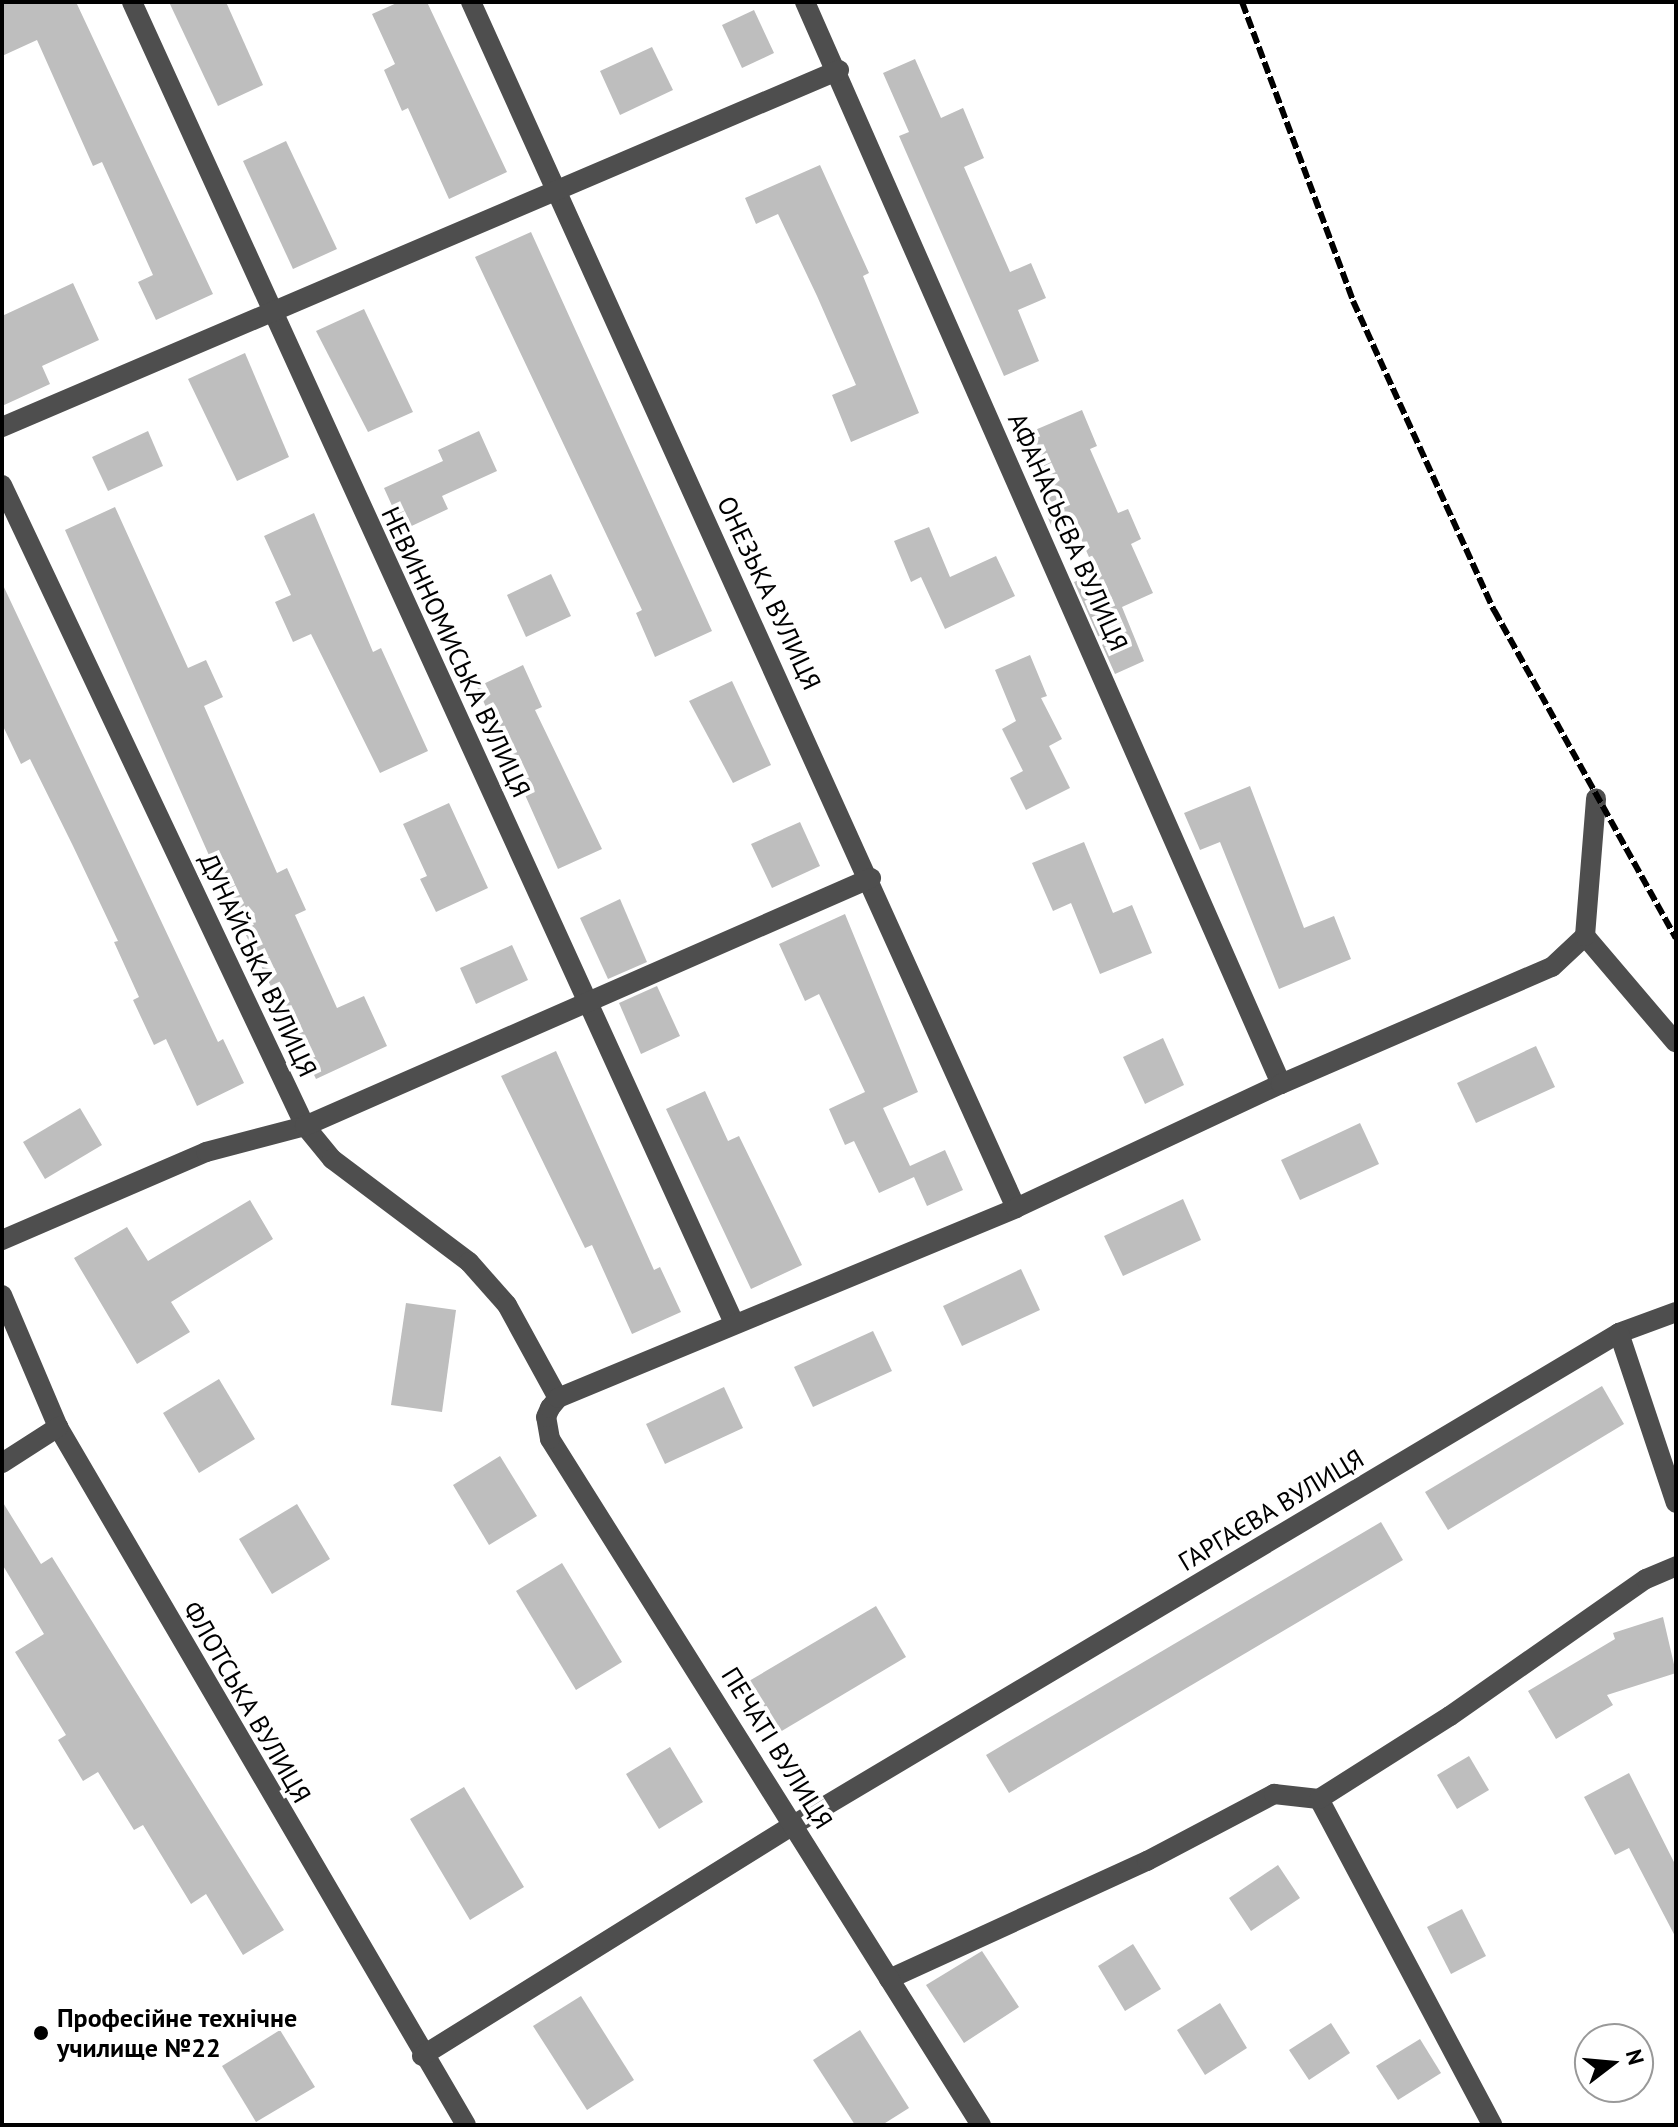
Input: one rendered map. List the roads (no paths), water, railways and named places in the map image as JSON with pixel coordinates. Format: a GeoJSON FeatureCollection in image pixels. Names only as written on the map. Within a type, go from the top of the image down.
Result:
{"type":"FeatureCollection","features":[{"type":"Feature","properties":{"kind":"street","name":"НЕВИННОМИСЬКА ВУЛИЦЯ"},"geometry":{"type":"LineString","coordinates":[[132,2],[272,315],[734,1323]]}},
{"type":"Feature","properties":{"kind":"street","name":"ОНЕЗЬКА ВУЛИЦЯ"},"geometry":{"type":"LineString","coordinates":[[471,2],[871,878],[1016,1208]]}},
{"type":"Feature","properties":{"kind":"street","name":"АФАНАСЬЄВА ВУЛИЦЯ"},"geometry":{"type":"LineString","coordinates":[[805,2],[839,70],[1281,1084]]}},
{"type":"Feature","properties":{"kind":"street"},"geometry":{"type":"LineString","coordinates":[[2,427],[272,315],[839,70]]}},
{"type":"Feature","properties":{"kind":"street","name":"ДУНАЙСЬКА ВУЛИЦЯ"},"geometry":{"type":"LineString","coordinates":[[2,485],[305,1126],[332,1159],[469,1262],[507,1305],[558,1398]]}},
{"type":"Feature","properties":{"kind":"street"},"geometry":{"type":"LineString","coordinates":[[558,1398],[1016,1208],[1281,1084],[1552,967],[1585,936],[1596,798]]}},
{"type":"Feature","properties":{"kind":"street"},"geometry":{"type":"LineString","coordinates":[[2,1240],[206,1152],[305,1126],[871,878]]}},
{"type":"Feature","properties":{"kind":"street"},"geometry":{"type":"LineString","coordinates":[[1585,936],[1676,1043]]}},
{"type":"Feature","properties":{"kind":"street","name":"ФЛОТСЬКА ВУЛИЦЯ"},"geometry":{"type":"LineString","coordinates":[[2,1295],[58,1427],[422,2056],[466,2125]]}},
{"type":"Feature","properties":{"kind":"street","name":"ГАРГАЄВА ВУЛИЦЯ"},"geometry":{"type":"LineString","coordinates":[[422,2056],[795,1824],[1619,1333],[1676,1312]]}},
{"type":"Feature","properties":{"kind":"street"},"geometry":{"type":"LineString","coordinates":[[1619,1333],[1676,1503]]}},
{"type":"Feature","properties":{"kind":"street","name":"ПЕЧАТІ ВУЛИЦЯ"},"geometry":{"type":"LineString","coordinates":[[558,1398],[546,1417],[550,1439],[795,1824],[981,2125]]}},
{"type":"Feature","properties":{"kind":"street"},"geometry":{"type":"LineString","coordinates":[[2,1463],[58,1427]]}},
{"type":"Feature","properties":{"kind":"street"},"geometry":{"type":"LineString","coordinates":[[889,1979],[1147,1861],[1274,1794],[1319,1799],[1450,1716],[1646,1579],[1676,1566]]}},
{"type":"Feature","properties":{"kind":"street"},"geometry":{"type":"LineString","coordinates":[[1319,1799],[1492,2125]]}},
{"type":"Feature","properties":{"kind":"railway"},"geometry":{"type":"LineString","coordinates":[[1242,2],[1353,301],[1494,610],[1676,938]]}},
{"type":"Feature","properties":{"kind":"place","name":"Професійне технічне училище №22"},"geometry":{"type":"Point","coordinates":[41,2033]}}]}
